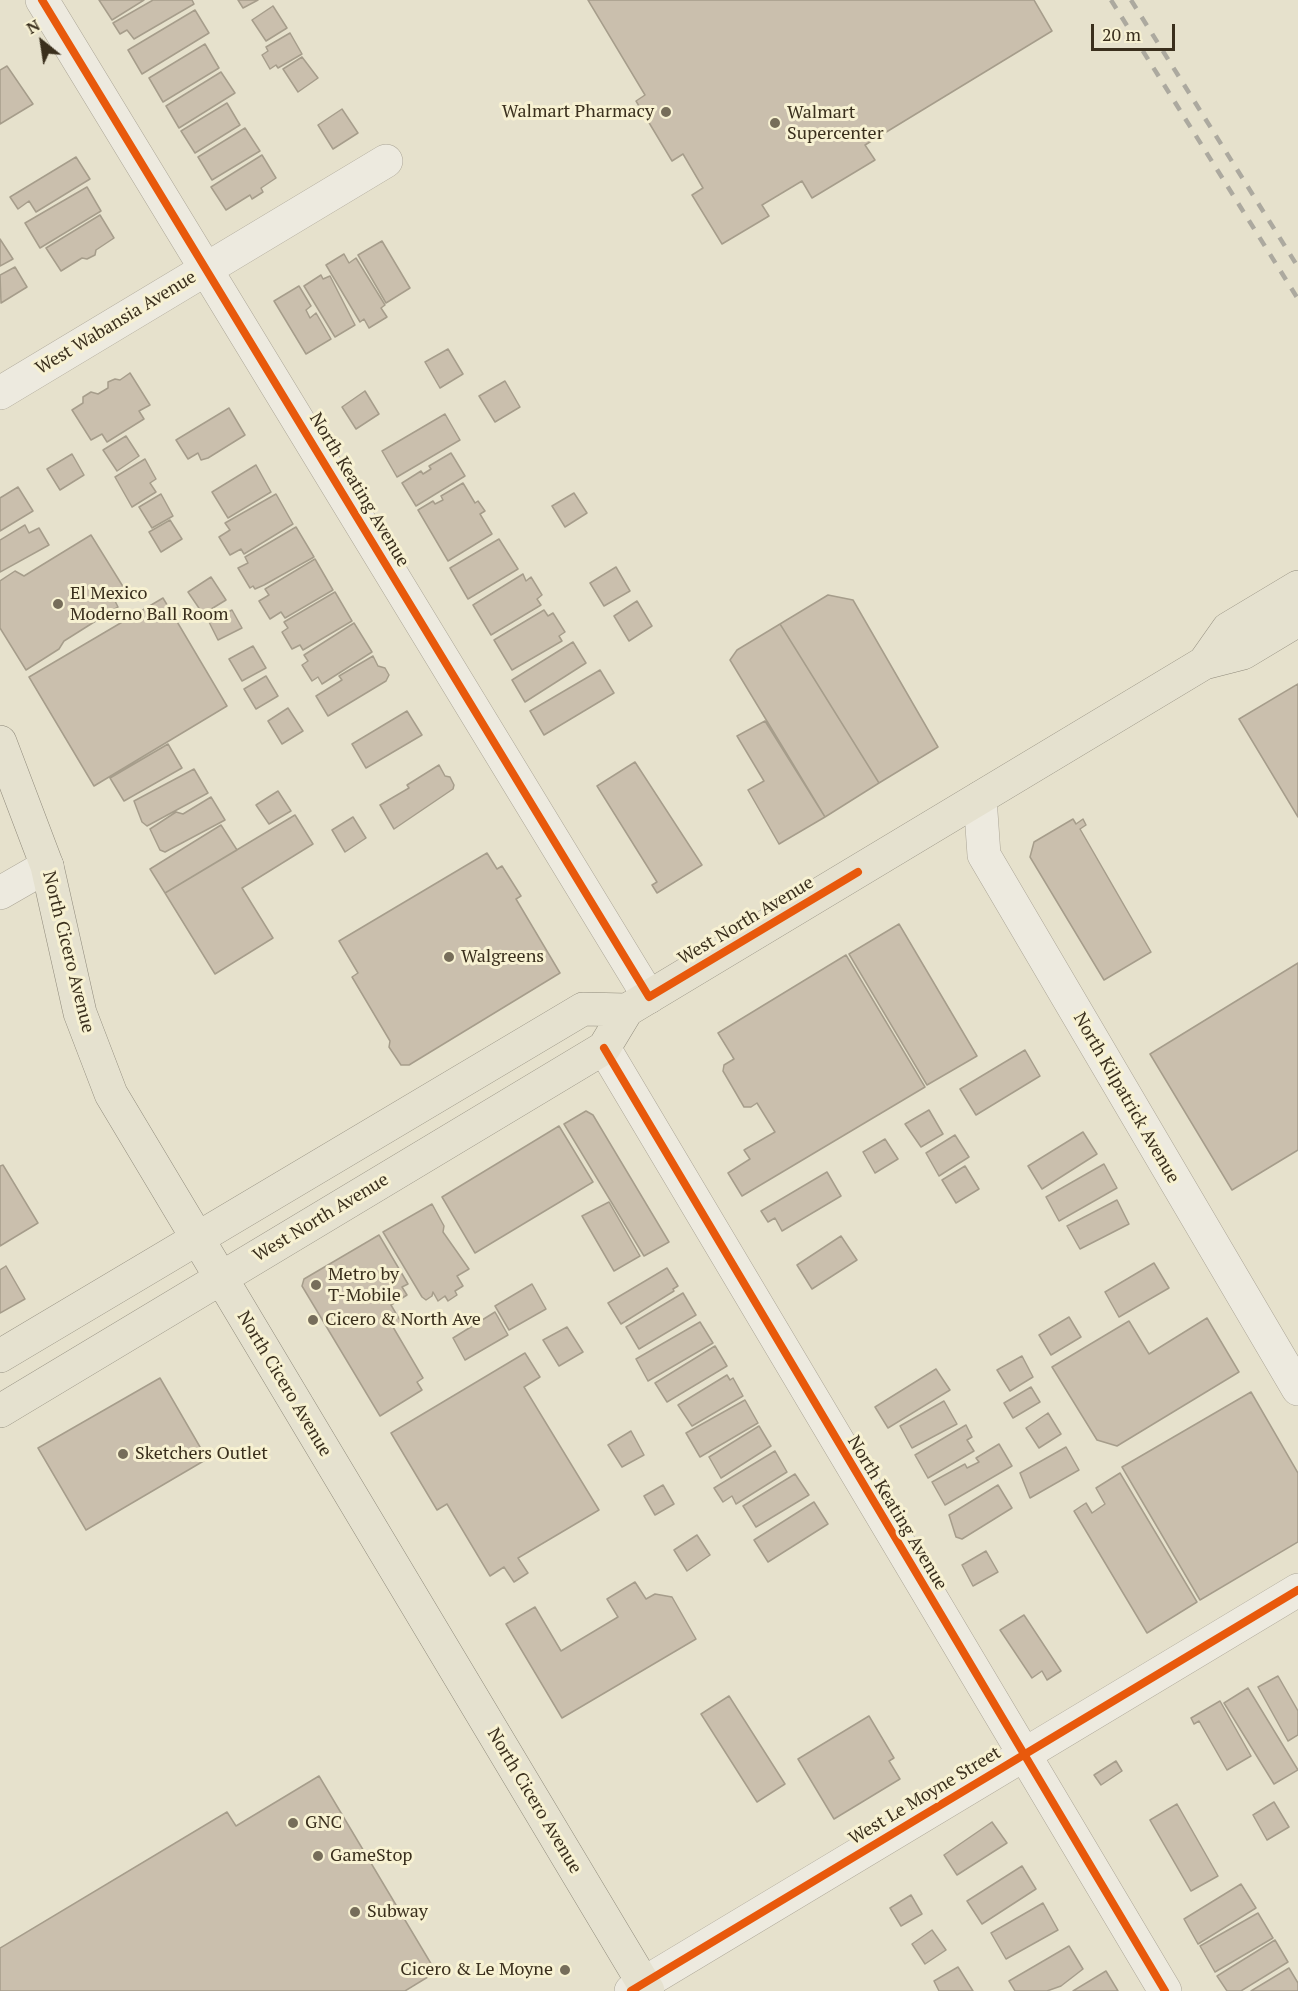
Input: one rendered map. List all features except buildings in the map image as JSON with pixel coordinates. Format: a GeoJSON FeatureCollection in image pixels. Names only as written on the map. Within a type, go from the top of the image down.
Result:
{"type":"FeatureCollection","features":[{"type":"Feature","properties":{"kind":"main road","name":"West North Avenue"},"geometry":{"type":"LineString","coordinates":[[1204,663],[1228,629],[1298,587]]}},
{"type":"Feature","properties":{"kind":"main road","name":"West North Avenue"},"geometry":{"type":"LineString","coordinates":[[0,1411],[604,1048],[638,1003],[1204,663],[1243,653],[1298,620]]}},
{"type":"Feature","properties":{"kind":"main road","name":"North Cicero Avenue"},"geometry":{"type":"LineString","coordinates":[[0,742],[47,866],[80,1014],[111,1094],[641,1988]]}},
{"type":"Feature","properties":{"kind":"main road"},"geometry":{"type":"LineString","coordinates":[[0,1356],[583,1009],[638,1003]]}},
{"type":"Feature","properties":{"kind":"street","name":"North Keating Avenue"},"geometry":{"type":"LineString","coordinates":[[42,0],[206,269],[638,1003]]}},
{"type":"Feature","properties":{"kind":"street","name":"West Wabansia Avenue"},"geometry":{"type":"LineString","coordinates":[[0,393],[386,161]]}},
{"type":"Feature","properties":{"kind":"street","name":"North Kilpatrick Avenue"},"geometry":{"type":"LineString","coordinates":[[980,798],[984,855],[1298,1389]]}},
{"type":"Feature","properties":{"kind":"street"},"geometry":{"type":"LineString","coordinates":[[0,893],[47,866]]}},
{"type":"Feature","properties":{"kind":"street","name":"North Keating Avenue"},"geometry":{"type":"LineString","coordinates":[[604,1048],[1165,1991]]}},
{"type":"Feature","properties":{"kind":"street","name":"West Le Moyne Street"},"geometry":{"type":"LineString","coordinates":[[641,1988],[1022,1754],[1298,1590]]}},
{"type":"Feature","properties":{"kind":"railway"},"geometry":{"type":"LineString","coordinates":[[1111,0],[1298,299]]}},
{"type":"Feature","properties":{"kind":"railway"},"geometry":{"type":"LineString","coordinates":[[1131,0],[1298,267]]}},
{"type":"Feature","properties":{"kind":"cycle path"},"geometry":{"type":"LineString","coordinates":[[42,0],[649,997],[858,872]]}},
{"type":"Feature","properties":{"kind":"cycle path"},"geometry":{"type":"LineString","coordinates":[[604,1048],[1165,1991]]}},
{"type":"Feature","properties":{"kind":"cycle path"},"geometry":{"type":"LineString","coordinates":[[631,1991],[1298,1590]]}},
{"type":"Feature","properties":{"kind":"place","name":"Walmart Pharmacy"},"geometry":{"type":"Point","coordinates":[666,112]}},
{"type":"Feature","properties":{"kind":"place","name":"Walmart Supercenter"},"geometry":{"type":"Point","coordinates":[775,123]}},
{"type":"Feature","properties":{"kind":"place","name":"El Mexico Moderno Ball Room"},"geometry":{"type":"Point","coordinates":[58,604]}},
{"type":"Feature","properties":{"kind":"place","name":"Walgreens"},"geometry":{"type":"Point","coordinates":[449,957]}},
{"type":"Feature","properties":{"kind":"place","name":"Metro by T-Mobile"},"geometry":{"type":"Point","coordinates":[316,1285]}},
{"type":"Feature","properties":{"kind":"place","name":"Cicero & North Ave"},"geometry":{"type":"Point","coordinates":[313,1320]}},
{"type":"Feature","properties":{"kind":"place","name":"Sketchers Outlet"},"geometry":{"type":"Point","coordinates":[123,1454]}},
{"type":"Feature","properties":{"kind":"place","name":"GNC"},"geometry":{"type":"Point","coordinates":[293,1823]}},
{"type":"Feature","properties":{"kind":"place","name":"GameStop"},"geometry":{"type":"Point","coordinates":[318,1856]}},
{"type":"Feature","properties":{"kind":"place","name":"Subway"},"geometry":{"type":"Point","coordinates":[355,1912]}},
{"type":"Feature","properties":{"kind":"place","name":"Cicero & Le Moyne"},"geometry":{"type":"Point","coordinates":[565,1970]}}]}
